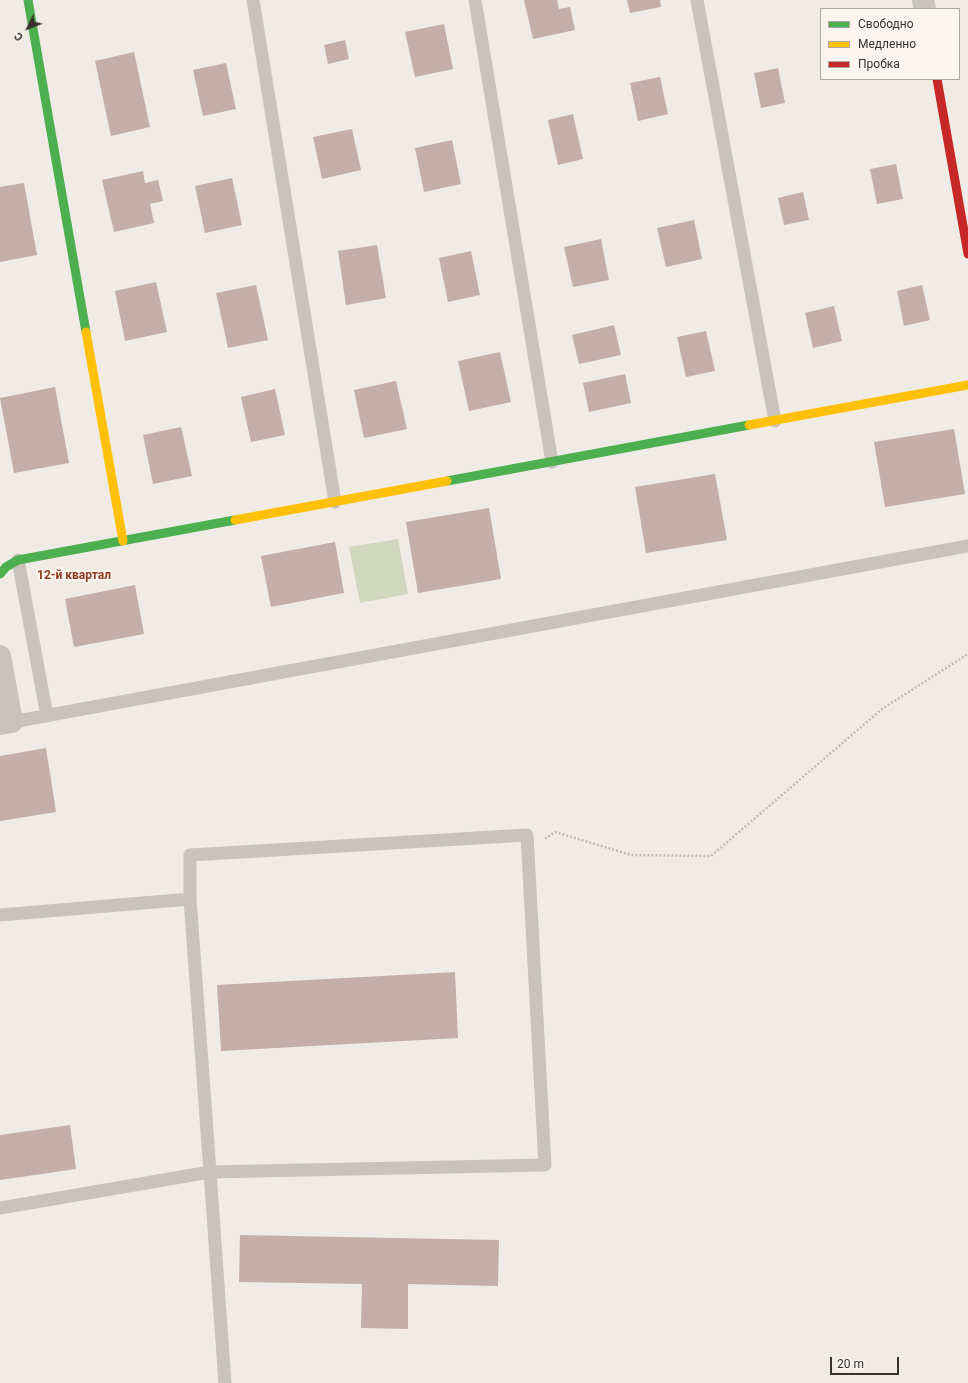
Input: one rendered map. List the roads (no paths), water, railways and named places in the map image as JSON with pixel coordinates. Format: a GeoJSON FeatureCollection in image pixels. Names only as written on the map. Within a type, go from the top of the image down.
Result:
{"type":"FeatureCollection","features":[{"type":"Feature","properties":{"kind":"street"},"geometry":{"type":"LineString","coordinates":[[28,0],[123,541]]}},
{"type":"Feature","properties":{"kind":"street"},"geometry":{"type":"LineString","coordinates":[[937,80],[968,254]]}},
{"type":"Feature","properties":{"kind":"street"},"geometry":{"type":"LineString","coordinates":[[0,574],[6,567],[18,560],[968,385]]}},
{"type":"Feature","properties":{"kind":"street"},"geometry":{"type":"LineString","coordinates":[[0,656],[6,723]]}},
{"type":"Feature","properties":{"kind":"lane"},"geometry":{"type":"LineString","coordinates":[[253,0],[335,502]]}},
{"type":"Feature","properties":{"kind":"lane"},"geometry":{"type":"LineString","coordinates":[[475,0],[552,462]]}},
{"type":"Feature","properties":{"kind":"lane"},"geometry":{"type":"LineString","coordinates":[[697,0],[775,421]]}},
{"type":"Feature","properties":{"kind":"lane"},"geometry":{"type":"LineString","coordinates":[[6,723],[968,546]]}},
{"type":"Feature","properties":{"kind":"lane"},"geometry":{"type":"LineString","coordinates":[[18,560],[47,716]]}},
{"type":"Feature","properties":{"kind":"lane"},"geometry":{"type":"LineString","coordinates":[[0,1208],[210,1172],[544,1164],[527,835],[190,855],[190,899],[210,1172],[224,1383]]}},
{"type":"Feature","properties":{"kind":"lane"},"geometry":{"type":"LineString","coordinates":[[0,915],[190,899]]}},
{"type":"Feature","properties":{"kind":"district","name":"12-й квартал"},"geometry":{"type":"Point","coordinates":[74,576]}}]}
